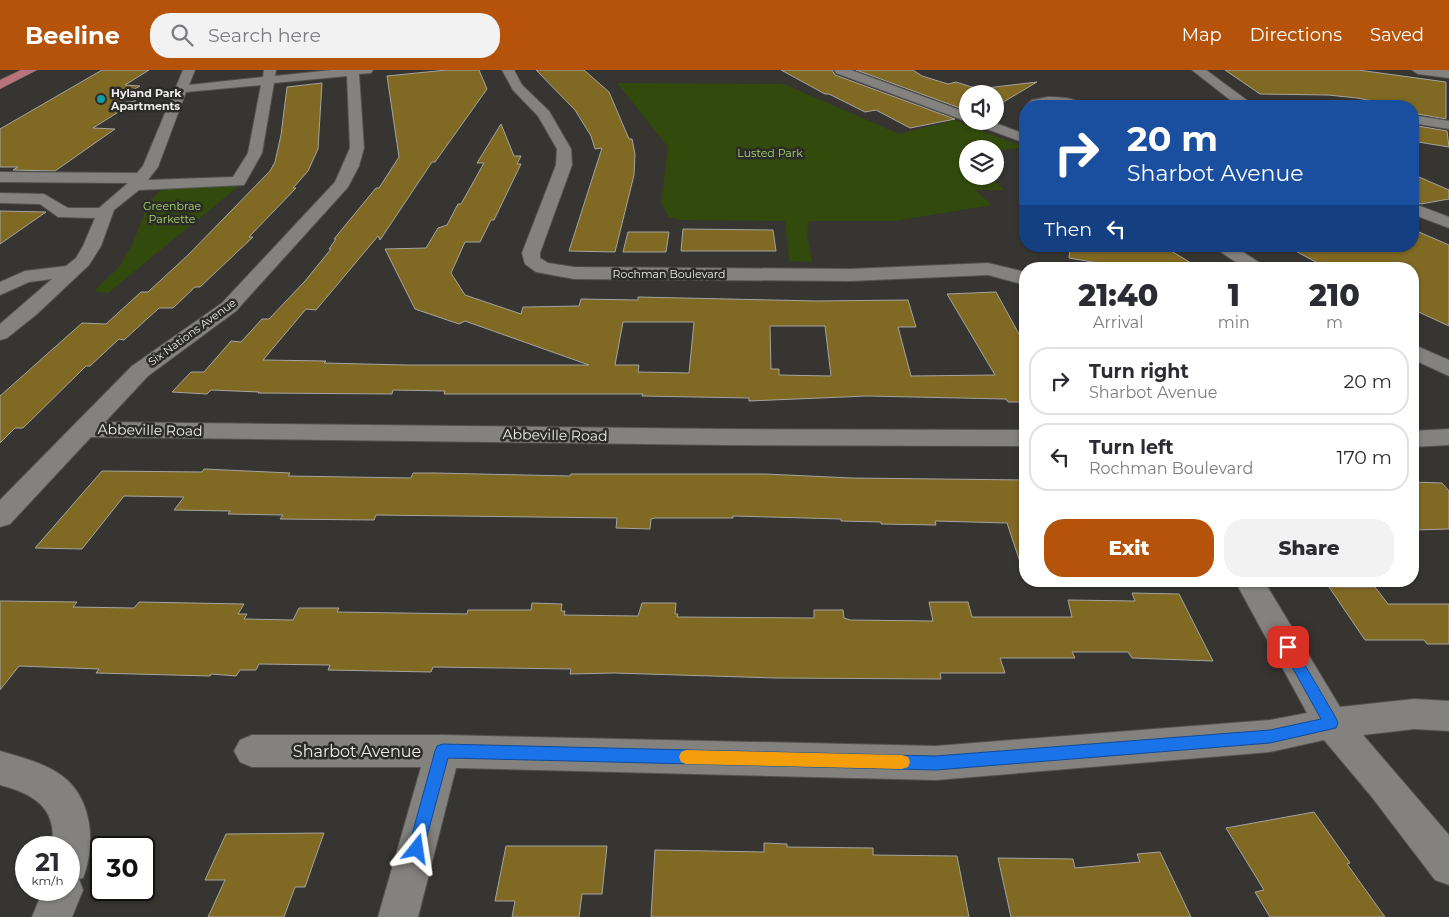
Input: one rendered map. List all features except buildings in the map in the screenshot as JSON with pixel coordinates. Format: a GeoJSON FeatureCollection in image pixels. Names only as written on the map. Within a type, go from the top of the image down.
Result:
{"type":"FeatureCollection","features":[{"type":"Feature","properties":{"kind":"main road"},"geometry":{"type":"LineString","coordinates":[[0,86],[31,70]]}},
{"type":"Feature","properties":{"kind":"street"},"geometry":{"type":"LineString","coordinates":[[0,334],[73,272],[91,249],[104,213],[150,167],[189,70]]}},
{"type":"Feature","properties":{"kind":"street","name":"Rochman Boulevard"},"geometry":{"type":"LineString","coordinates":[[508,70],[517,87],[544,114],[566,154],[564,165],[531,253],[531,260],[543,268],[574,273],[850,275],[988,269],[1019,277]]}},
{"type":"Feature","properties":{"kind":"street"},"geometry":{"type":"LineString","coordinates":[[840,70],[959,115]]}},
{"type":"Feature","properties":{"kind":"street"},"geometry":{"type":"LineString","coordinates":[[1198,70],[1238,100]]}},
{"type":"Feature","properties":{"kind":"street"},"geometry":{"type":"LineString","coordinates":[[1418,70],[1449,74]]}},
{"type":"Feature","properties":{"kind":"street"},"geometry":{"type":"LineString","coordinates":[[182,89],[270,75],[360,71]]}},
{"type":"Feature","properties":{"kind":"street","name":"Six Nations Avenue"},"geometry":{"type":"LineString","coordinates":[[0,517],[150,361],[229,307],[342,184],[352,166],[357,148],[360,71]]}},
{"type":"Feature","properties":{"kind":"street"},"geometry":{"type":"LineString","coordinates":[[0,177],[238,182],[255,153],[270,75]]}},
{"type":"Feature","properties":{"kind":"street"},"geometry":{"type":"LineString","coordinates":[[1004,124],[1016,120]]}},
{"type":"Feature","properties":{"kind":"street"},"geometry":{"type":"LineString","coordinates":[[1419,120],[1449,125]]}},
{"type":"Feature","properties":{"kind":"street"},"geometry":{"type":"LineString","coordinates":[[1001,130],[1019,137]]}},
{"type":"Feature","properties":{"kind":"street"},"geometry":{"type":"LineString","coordinates":[[0,198],[44,200],[64,213],[104,213]]}},
{"type":"Feature","properties":{"kind":"street"},"geometry":{"type":"LineString","coordinates":[[1419,211],[1449,223]]}},
{"type":"Feature","properties":{"kind":"street"},"geometry":{"type":"LineString","coordinates":[[1231,252],[1248,262]]}},
{"type":"Feature","properties":{"kind":"street"},"geometry":{"type":"LineString","coordinates":[[0,289],[25,277],[73,272]]}},
{"type":"Feature","properties":{"kind":"street"},"geometry":{"type":"LineString","coordinates":[[1419,354],[1449,369]]}},
{"type":"Feature","properties":{"kind":"street","name":"Abbeville Road"},"geometry":{"type":"LineString","coordinates":[[85,430],[724,437],[1019,438]]}},
{"type":"Feature","properties":{"kind":"street"},"geometry":{"type":"LineString","coordinates":[[1419,439],[1449,437]]}},
{"type":"Feature","properties":{"kind":"street"},"geometry":{"type":"LineString","coordinates":[[1252,587],[1331,723],[1384,784],[1449,866]]}},
{"type":"Feature","properties":{"kind":"street","name":"Sharbot Avenue"},"geometry":{"type":"LineString","coordinates":[[252,752],[443,751],[936,763],[1270,736],[1331,723],[1414,714],[1449,716]]}},
{"type":"Feature","properties":{"kind":"street"},"geometry":{"type":"LineString","coordinates":[[398,917],[443,751]]}},
{"type":"Feature","properties":{"kind":"street"},"geometry":{"type":"LineString","coordinates":[[0,768],[41,781],[57,794],[69,813],[71,836]]}},
{"type":"Feature","properties":{"kind":"street"},"geometry":{"type":"LineString","coordinates":[[52,917],[59,901]]}},
{"type":"Feature","properties":{"kind":"green space","name":"Lusted Park"},"geometry":{"type":"Polygon","coordinates":[[[617,83],[784,84],[899,134],[954,120],[959,122],[959,130],[980,130],[1019,145],[1019,148],[1004,150],[1004,140],[959,140],[959,185],[998,185],[1004,190],[975,190],[992,205],[894,221],[809,221],[807,234],[812,262],[789,261],[785,221],[681,220],[669,217],[661,203],[668,147],[617,83]]]}},
{"type":"Feature","properties":{"kind":"green space","name":"Greenbrae Parkette"},"geometry":{"type":"Polygon","coordinates":[[[165,186],[239,186],[108,293],[94,291],[119,267],[132,245],[149,202],[165,186]]]}},
{"type":"Feature","properties":{"kind":"slow traffic"},"geometry":{"type":"LineString","coordinates":[[686,757],[902,762]]}},
{"type":"Feature","properties":{"kind":"place","name":"Hyland Park Apartments"},"geometry":{"type":"Point","coordinates":[101,99]}},
{"type":"Feature","properties":{"kind":"route"},"geometry":{"type":"LineString","coordinates":[[417,849],[443,751],[936,763],[1270,736],[1331,723],[1288,647]]}}]}
